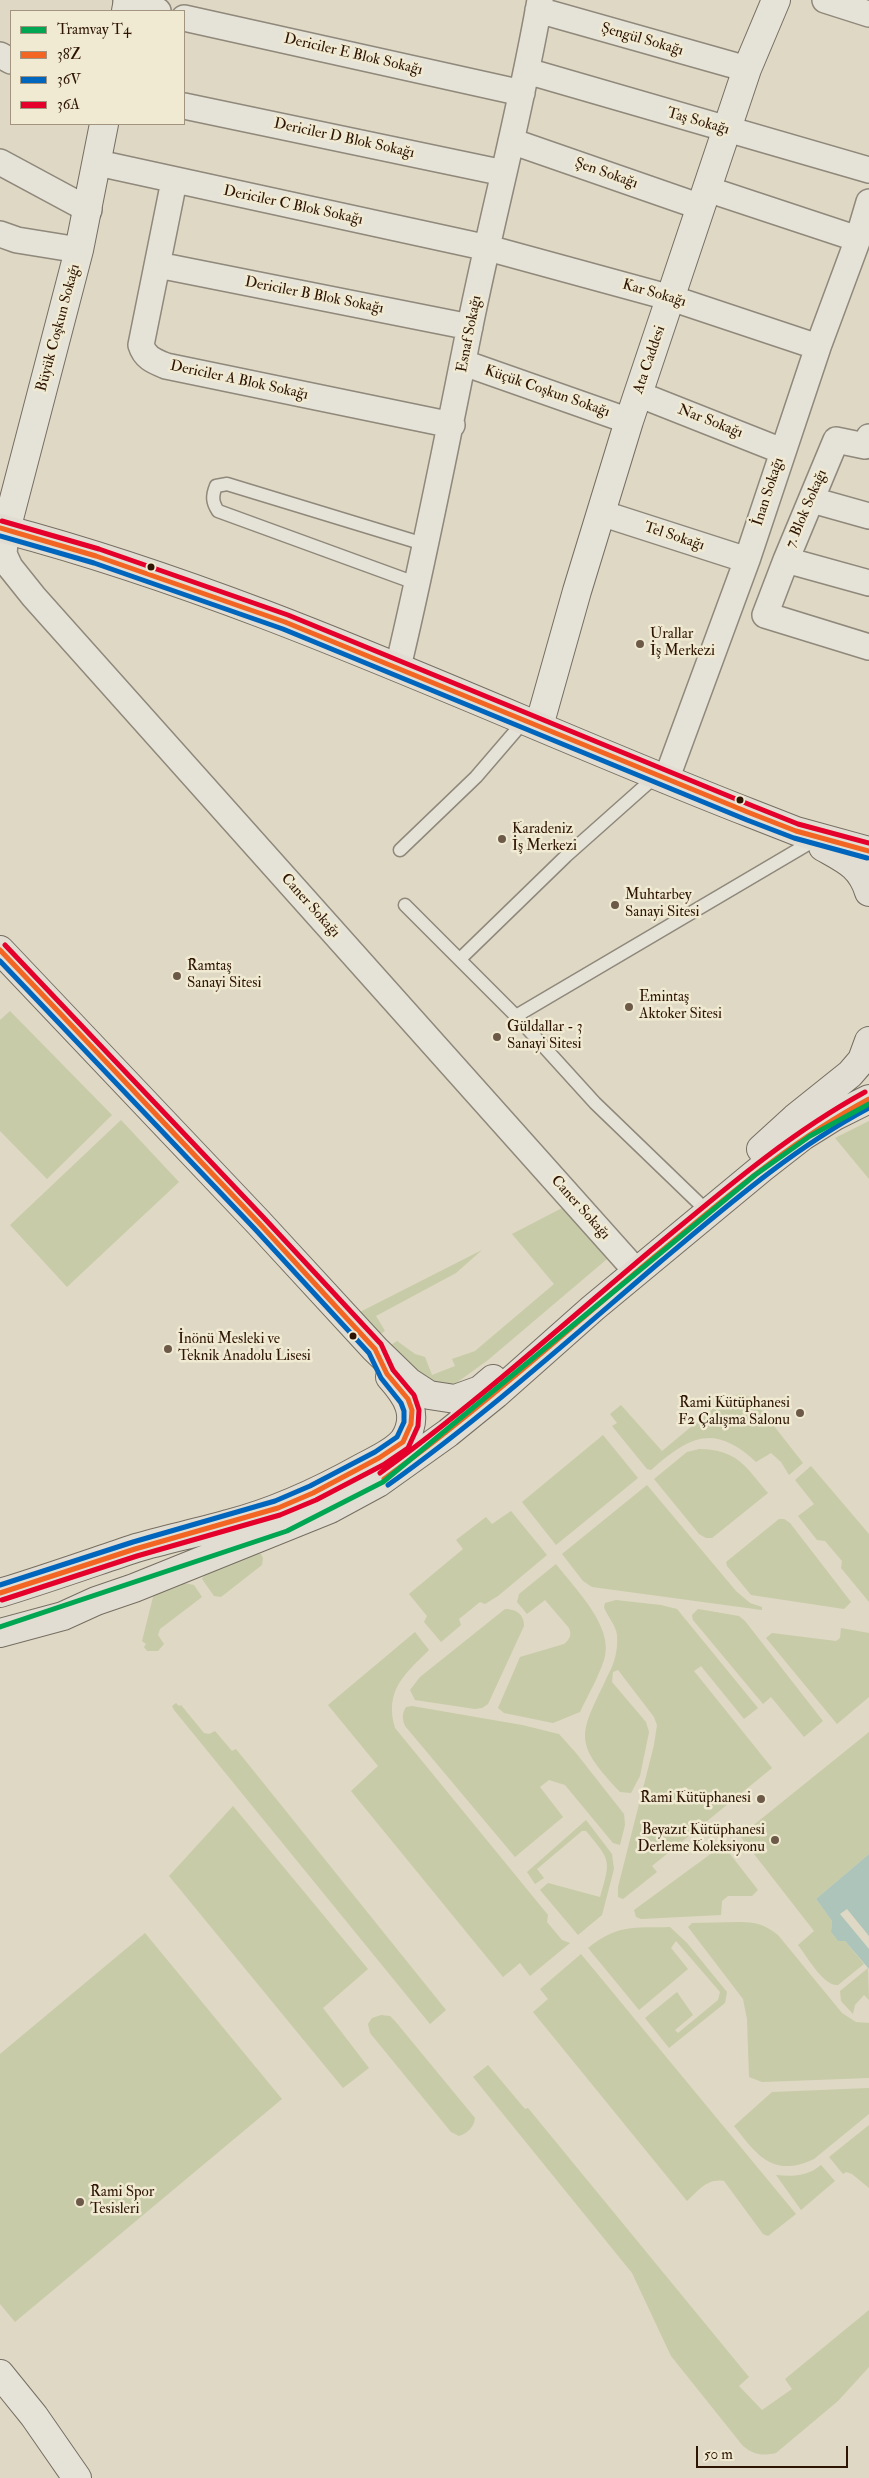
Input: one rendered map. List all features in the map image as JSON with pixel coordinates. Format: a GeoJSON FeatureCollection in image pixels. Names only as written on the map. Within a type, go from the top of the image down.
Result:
{"type":"FeatureCollection","features":[{"type":"Feature","properties":{"kind":"main road"},"geometry":{"type":"LineString","coordinates":[[3,529],[97,556],[314,634],[805,836],[850,862],[863,875],[869,892]]}},
{"type":"Feature","properties":{"kind":"main road"},"geometry":{"type":"LineString","coordinates":[[805,836],[869,851]]}},
{"type":"Feature","properties":{"kind":"main road"},"geometry":{"type":"LineString","coordinates":[[0,950],[259,1223],[375,1349],[420,1391],[439,1398],[455,1399],[480,1390],[572,1315],[593,1308]]}},
{"type":"Feature","properties":{"kind":"main road"},"geometry":{"type":"LineString","coordinates":[[710,1209],[764,1144],[850,1074],[862,1060],[869,1041]]}},
{"type":"Feature","properties":{"kind":"main road"},"geometry":{"type":"LineString","coordinates":[[0,1633],[63,1616],[96,1601],[134,1588],[322,1512],[378,1483],[448,1433],[496,1394],[593,1308],[710,1209],[803,1136],[835,1116],[869,1099]]}},
{"type":"Feature","properties":{"kind":"main road"},"geometry":{"type":"LineString","coordinates":[[0,1594],[135,1549],[278,1508],[313,1493],[379,1458],[402,1442],[411,1424],[412,1410],[408,1399],[387,1374],[375,1349]]}},
{"type":"Feature","properties":{"kind":"street","name":"Ata Caddesi"},"geometry":{"type":"LineString","coordinates":[[532,723],[577,591],[629,421],[747,69],[776,0]]}},
{"type":"Feature","properties":{"kind":"street"},"geometry":{"type":"LineString","coordinates":[[825,0],[869,14]]}},
{"type":"Feature","properties":{"kind":"street"},"geometry":{"type":"LineString","coordinates":[[127,3],[154,10]]}},
{"type":"Feature","properties":{"kind":"street","name":"Şengül Sokağı"},"geometry":{"type":"LineString","coordinates":[[538,3],[747,69]]}},
{"type":"Feature","properties":{"kind":"street","name":"Esnaf Sokağı"},"geometry":{"type":"LineString","coordinates":[[398,668],[427,545],[470,327],[524,82],[538,3]]}},
{"type":"Feature","properties":{"kind":"street","name":"Dericiler E Blok Sokağı"},"geometry":{"type":"LineString","coordinates":[[185,18],[524,82]]}},
{"type":"Feature","properties":{"kind":"street","name":"Taş Sokağı"},"geometry":{"type":"LineString","coordinates":[[524,82],[727,130],[869,170]]}},
{"type":"Feature","properties":{"kind":"street","name":"Dericiler D Blok Sokağı"},"geometry":{"type":"LineString","coordinates":[[185,106],[504,173]]}},
{"type":"Feature","properties":{"kind":"street","name":"Büyük Coşkun Sokağı"},"geometry":{"type":"LineString","coordinates":[[3,529],[89,210],[104,125]]}},
{"type":"Feature","properties":{"kind":"street","name":"Şen Sokağı"},"geometry":{"type":"LineString","coordinates":[[511,140],[704,198],[858,239]]}},
{"type":"Feature","properties":{"kind":"street"},"geometry":{"type":"LineString","coordinates":[[0,162],[89,210]]}},
{"type":"Feature","properties":{"kind":"street","name":"Dericiler C Blok Sokağı"},"geometry":{"type":"LineString","coordinates":[[98,163],[488,248]]}},
{"type":"Feature","properties":{"kind":"street","name":"Dericiler A Blok Sokağı"},"geometry":{"type":"LineString","coordinates":[[174,180],[142,345],[144,353],[150,359],[166,366],[452,425]]}},
{"type":"Feature","properties":{"kind":"street","name":"İnan Sokağı"},"geometry":{"type":"LineString","coordinates":[[661,778],[747,560],[782,451],[858,239],[869,202]]}},
{"type":"Feature","properties":{"kind":"street"},"geometry":{"type":"LineString","coordinates":[[0,234],[17,240],[79,250]]}},
{"type":"Feature","properties":{"kind":"street","name":"Kar Sokağı"},"geometry":{"type":"LineString","coordinates":[[488,248],[671,298],[818,347]]}},
{"type":"Feature","properties":{"kind":"street","name":"Dericiler B Blok Sokağı"},"geometry":{"type":"LineString","coordinates":[[158,265],[470,327]]}},
{"type":"Feature","properties":{"kind":"street","name":"Küçük Coşkun Sokağı"},"geometry":{"type":"LineString","coordinates":[[464,363],[629,421]]}},
{"type":"Feature","properties":{"kind":"street","name":"Nar Sokağı"},"geometry":{"type":"LineString","coordinates":[[638,394],[782,451]]}},
{"type":"Feature","properties":{"kind":"street","name":"7. Blok Sokağı"},"geometry":{"type":"LineString","coordinates":[[869,437],[865,446],[836,440],[765,615],[869,647]]}},
{"type":"Feature","properties":{"kind":"street"},"geometry":{"type":"LineString","coordinates":[[812,500],[869,516]]}},
{"type":"Feature","properties":{"kind":"street","name":"Tel Sokağı"},"geometry":{"type":"LineString","coordinates":[[601,513],[747,560]]}},
{"type":"Feature","properties":{"kind":"street","name":"Caner Sokağı"},"geometry":{"type":"LineString","coordinates":[[3,529],[4,554],[10,567],[34,597],[637,1272]]}},
{"type":"Feature","properties":{"kind":"street"},"geometry":{"type":"LineString","coordinates":[[786,560],[869,583]]}},
{"type":"Feature","properties":{"kind":"street"},"geometry":{"type":"LineString","coordinates":[[0,2374],[34,2416],[77,2478]]}},
{"type":"Feature","properties":{"kind":"street"},"geometry":{"type":"LineString","coordinates":[[34,2416],[66,2478]]}},
{"type":"Feature","properties":{"kind":"street"},"geometry":{"type":"LineString","coordinates":[[34,2416],[60,2439],[92,2478]]}},
{"type":"Feature","properties":{"kind":"lane"},"geometry":{"type":"LineString","coordinates":[[418,584],[218,511],[214,504],[213,495],[216,486],[227,484],[427,545]]}},
{"type":"Feature","properties":{"kind":"lane"},"geometry":{"type":"LineString","coordinates":[[400,850],[532,723]]}},
{"type":"Feature","properties":{"kind":"lane"},"geometry":{"type":"LineString","coordinates":[[460,959],[566,856],[661,778]]}},
{"type":"Feature","properties":{"kind":"lane"},"geometry":{"type":"LineString","coordinates":[[516,1016],[805,836]]}},
{"type":"Feature","properties":{"kind":"lane"},"geometry":{"type":"LineString","coordinates":[[405,905],[516,1016],[595,1103],[710,1209]]}},
{"type":"Feature","properties":{"kind":"green space"},"geometry":{"type":"Polygon","coordinates":[[[10,1011],[112,1115],[47,1179],[0,1131],[0,1020],[10,1011]]]}},
{"type":"Feature","properties":{"kind":"green space"},"geometry":{"type":"Polygon","coordinates":[[[121,1120],[179,1182],[67,1287],[10,1225],[121,1120]]]}},
{"type":"Feature","properties":{"kind":"green space"},"geometry":{"type":"Polygon","coordinates":[[[869,1121],[869,1179],[835,1138],[869,1121]]]}},
{"type":"Feature","properties":{"kind":"green space"},"geometry":{"type":"Polygon","coordinates":[[[564,1207],[607,1259],[488,1360],[452,1386],[432,1387],[385,1349],[397,1341],[415,1354],[425,1357],[432,1375],[455,1366],[452,1359],[475,1351],[554,1284],[512,1234],[564,1207]]]}},
{"type":"Feature","properties":{"kind":"green space"},"geometry":{"type":"Polygon","coordinates":[[[482,1250],[456,1273],[376,1316],[385,1331],[376,1337],[356,1314],[482,1250]]]}},
{"type":"Feature","properties":{"kind":"green space"},"geometry":{"type":"Polygon","coordinates":[[[740,1394],[752,1398],[803,1463],[789,1475],[781,1462],[771,1453],[756,1462],[741,1450],[715,1438],[690,1442],[665,1458],[651,1470],[647,1469],[612,1426],[617,1423],[610,1414],[621,1405],[662,1451],[722,1401],[740,1394]]]}},
{"type":"Feature","properties":{"kind":"green space"},"geometry":{"type":"Polygon","coordinates":[[[603,1435],[638,1478],[556,1545],[522,1502],[603,1435]]]}},
{"type":"Feature","properties":{"kind":"green space"},"geometry":{"type":"Polygon","coordinates":[[[699,1449],[723,1452],[732,1456],[746,1467],[768,1493],[712,1538],[706,1538],[699,1534],[654,1479],[687,1452],[699,1449]]]}},
{"type":"Feature","properties":{"kind":"green space"},"geometry":{"type":"Polygon","coordinates":[[[811,1466],[869,1534],[869,1602],[841,1568],[842,1561],[825,1541],[817,1540],[798,1516],[814,1504],[795,1480],[811,1466]]]}},
{"type":"Feature","properties":{"kind":"green space"},"geometry":{"type":"Polygon","coordinates":[[[647,1485],[736,1591],[750,1603],[762,1607],[762,1610],[592,1587],[583,1581],[562,1554],[647,1485]]]}},
{"type":"Feature","properties":{"kind":"green space"},"geometry":{"type":"Polygon","coordinates":[[[511,1511],[547,1555],[498,1596],[485,1604],[480,1602],[459,1619],[461,1625],[441,1642],[424,1622],[427,1616],[409,1594],[463,1549],[456,1540],[486,1517],[492,1524],[511,1511]]]}},
{"type":"Feature","properties":{"kind":"green space"},"geometry":{"type":"Polygon","coordinates":[[[779,1519],[784,1519],[790,1523],[851,1602],[844,1609],[751,1595],[727,1566],[726,1562],[779,1519]]]}},
{"type":"Feature","properties":{"kind":"green space"},"geometry":{"type":"Polygon","coordinates":[[[261,1554],[263,1558],[262,1565],[221,1597],[214,1596],[202,1579],[205,1574],[261,1554]]]}},
{"type":"Feature","properties":{"kind":"green space"},"geometry":{"type":"Polygon","coordinates":[[[556,1564],[599,1622],[606,1647],[602,1667],[580,1712],[553,1723],[504,1713],[498,1708],[520,1657],[564,1644],[570,1637],[569,1628],[545,1600],[527,1614],[517,1602],[519,1594],[556,1564]]]}},
{"type":"Feature","properties":{"kind":"green space"},"geometry":{"type":"Polygon","coordinates":[[[184,1583],[194,1585],[202,1597],[160,1629],[158,1635],[164,1644],[158,1651],[147,1651],[144,1647],[146,1644],[142,1641],[154,1593],[184,1583]]]}},
{"type":"Feature","properties":{"kind":"green space"},"geometry":{"type":"Polygon","coordinates":[[[616,1600],[661,1605],[677,1609],[758,1708],[744,1719],[701,1666],[694,1671],[772,1768],[652,1866],[657,1872],[623,1899],[618,1897],[618,1887],[654,1745],[657,1725],[654,1717],[618,1670],[613,1672],[612,1682],[646,1722],[649,1732],[640,1776],[631,1793],[620,1792],[604,1775],[594,1760],[587,1748],[585,1736],[591,1711],[616,1656],[616,1631],[604,1607],[605,1603],[616,1600]]]}},
{"type":"Feature","properties":{"kind":"green space"},"geometry":{"type":"Polygon","coordinates":[[[505,1609],[519,1613],[523,1618],[524,1626],[488,1704],[482,1708],[475,1709],[415,1700],[410,1690],[420,1677],[505,1609]]]}},
{"type":"Feature","properties":{"kind":"green space"},"geometry":{"type":"Polygon","coordinates":[[[698,1609],[739,1616],[745,1621],[823,1721],[804,1737],[771,1697],[763,1704],[693,1620],[692,1615],[698,1609]]]}},
{"type":"Feature","properties":{"kind":"green space"},"geometry":{"type":"Polygon","coordinates":[[[841,1628],[869,1633],[869,1697],[837,1724],[766,1638],[772,1633],[836,1641],[840,1638],[841,1628]]]}},
{"type":"Feature","properties":{"kind":"green space"},"geometry":{"type":"Polygon","coordinates":[[[415,1632],[429,1650],[405,1675],[395,1693],[392,1703],[392,1715],[395,1728],[548,1915],[547,1922],[562,1940],[570,1943],[530,1976],[520,1963],[503,1977],[351,1791],[378,1766],[328,1705],[415,1632]]]}},
{"type":"Feature","properties":{"kind":"green space"},"geometry":{"type":"Polygon","coordinates":[[[176,1703],[179,1706],[181,1705],[204,1733],[209,1734],[215,1731],[232,1751],[236,1749],[446,2010],[430,2024],[174,1710],[172,1706],[176,1703]]]}},
{"type":"Feature","properties":{"kind":"green space"},"geometry":{"type":"Polygon","coordinates":[[[412,1706],[522,1725],[559,1734],[624,1814],[625,1825],[620,1845],[613,1843],[565,1785],[549,1780],[540,1787],[563,1817],[515,1857],[405,1726],[404,1712],[406,1707],[412,1706]]]}},
{"type":"Feature","properties":{"kind":"green space"},"geometry":{"type":"Polygon","coordinates":[[[869,1732],[869,1854],[816,1899],[832,1921],[831,1932],[838,1941],[845,1941],[864,1964],[838,1985],[827,1981],[821,1976],[798,1945],[814,1931],[740,1836],[869,1732]]]}},
{"type":"Feature","properties":{"kind":"green space"},"geometry":{"type":"Polygon","coordinates":[[[233,1806],[368,1969],[323,2008],[369,2068],[343,2088],[169,1876],[233,1806]]]}},
{"type":"Feature","properties":{"kind":"green space"},"geometry":{"type":"Polygon","coordinates":[[[586,1820],[612,1854],[614,1869],[602,1915],[578,1935],[540,1890],[548,1883],[600,1897],[606,1875],[606,1861],[600,1849],[586,1831],[582,1831],[537,1869],[544,1878],[535,1884],[527,1872],[586,1820]]]}},
{"type":"Feature","properties":{"kind":"green space"},"geometry":{"type":"Polygon","coordinates":[[[723,1845],[758,1890],[752,1896],[728,1896],[722,1901],[721,1915],[641,1919],[636,1917],[634,1910],[723,1845]]]}},
{"type":"Feature","properties":{"kind":"green space"},"geometry":{"type":"Polygon","coordinates":[[[740,1922],[760,1925],[778,1935],[842,2013],[856,2022],[869,2023],[869,2078],[762,2082],[749,2077],[747,2019],[743,1999],[688,1927],[692,1923],[740,1922]]]}},
{"type":"Feature","properties":{"kind":"green space"},"geometry":{"type":"Polygon","coordinates":[[[670,1927],[687,1943],[727,1992],[725,2003],[669,2048],[645,2018],[677,1992],[693,2015],[675,2030],[678,2033],[718,2000],[720,1992],[676,1941],[671,1948],[688,1969],[639,2010],[588,1948],[617,1931],[636,1928],[670,1927]]]}},
{"type":"Feature","properties":{"kind":"green space","name":"Rami Spor Tesisleri"},"geometry":{"type":"Polygon","coordinates":[[[145,1933],[282,2099],[15,2322],[0,2304],[0,2054],[145,1933]]]}},
{"type":"Feature","properties":{"kind":"green space"},"geometry":{"type":"Polygon","coordinates":[[[581,1954],[796,2214],[768,2236],[763,2234],[724,2181],[708,2183],[687,2201],[533,2012],[548,1999],[540,1989],[581,1954]]]}},
{"type":"Feature","properties":{"kind":"green space"},"geometry":{"type":"Polygon","coordinates":[[[868,1968],[869,2000],[864,1995],[855,2005],[853,2014],[841,2001],[840,1991],[868,1968]]]}},
{"type":"Feature","properties":{"kind":"green space"},"geometry":{"type":"Polygon","coordinates":[[[381,2015],[390,2016],[395,2021],[475,2118],[472,2127],[468,2131],[459,2136],[451,2132],[370,2033],[368,2024],[372,2018],[381,2015]]]}},
{"type":"Feature","properties":{"kind":"green space"},"geometry":{"type":"Polygon","coordinates":[[[488,2065],[525,2109],[528,2108],[749,2377],[739,2386],[762,2410],[792,2389],[785,2379],[869,2310],[869,2367],[838,2401],[776,2453],[758,2454],[743,2446],[671,2356],[632,2273],[473,2077],[488,2065]]]}},
{"type":"Feature","properties":{"kind":"green space"},"geometry":{"type":"Polygon","coordinates":[[[869,2088],[869,2114],[814,2159],[800,2164],[777,2165],[768,2161],[759,2155],[734,2126],[772,2092],[869,2088]]]}},
{"type":"Feature","properties":{"kind":"green space"},"geometry":{"type":"Polygon","coordinates":[[[869,2125],[869,2188],[852,2174],[846,2172],[843,2174],[829,2157],[869,2125]]]}},
{"type":"Feature","properties":{"kind":"green space"},"geometry":{"type":"Polygon","coordinates":[[[821,2165],[835,2181],[801,2210],[776,2175],[800,2175],[821,2165]]]}},
{"type":"Feature","properties":{"kind":"shaded area"},"geometry":{"type":"Polygon","coordinates":[[[869,1854],[869,1936],[847,1909],[840,1914],[869,1949],[869,1969],[845,1941],[838,1941],[831,1932],[832,1921],[816,1899],[869,1854]]]}},
{"type":"Feature","properties":{"kind":"tram line","name":"T4"},"geometry":{"type":"LineString","coordinates":[[0,1627],[287,1531],[383,1482],[755,1175],[810,1136],[869,1104]]}},
{"type":"Feature","properties":{"kind":"transit line","name":"36A"},"geometry":{"type":"LineString","coordinates":[[2,521],[99,549],[288,615],[798,824],[869,843]]}},
{"type":"Feature","properties":{"kind":"transit line","name":"38Z"},"geometry":{"type":"LineString","coordinates":[[0,528],[96,556],[285,622],[750,813],[796,831],[869,851]]}},
{"type":"Feature","properties":{"kind":"transit line","name":"36V"},"geometry":{"type":"LineString","coordinates":[[0,536],[94,563],[283,629],[747,820],[794,838],[867,858]]}},
{"type":"Feature","properties":{"kind":"transit line","name":"36A"},"geometry":{"type":"LineString","coordinates":[[2,1600],[137,1556],[280,1515],[316,1500],[383,1465],[408,1448],[418,1426],[419,1410],[414,1395],[393,1370],[381,1344],[5,945]]}},
{"type":"Feature","properties":{"kind":"transit line","name":"38Z"},"geometry":{"type":"LineString","coordinates":[[0,950],[259,1223],[375,1349],[387,1374],[408,1399],[412,1410],[411,1424],[403,1442],[379,1458],[313,1493],[278,1508],[135,1549],[0,1593]]}},
{"type":"Feature","properties":{"kind":"transit line","name":"36V"},"geometry":{"type":"LineString","coordinates":[[0,961],[254,1228],[369,1353],[381,1378],[401,1403],[404,1411],[404,1422],[397,1437],[375,1452],[310,1486],[275,1501],[133,1542],[0,1585]]}},
{"type":"Feature","properties":{"kind":"transit line","name":"36A"},"geometry":{"type":"LineString","coordinates":[[380,1473],[483,1393],[649,1252],[753,1167],[807,1127],[865,1092]]}},
{"type":"Feature","properties":{"kind":"transit line","name":"38Z"},"geometry":{"type":"LineString","coordinates":[[384,1479],[487,1399],[653,1258],[757,1173],[811,1134],[869,1099]]}},
{"type":"Feature","properties":{"kind":"transit line","name":"36V"},"geometry":{"type":"LineString","coordinates":[[388,1485],[492,1405],[761,1179],[813,1141],[869,1108]]}},
{"type":"Feature","properties":{"kind":"place","name":"Urallar İş Merkezi"},"geometry":{"type":"Point","coordinates":[640,644]}},
{"type":"Feature","properties":{"kind":"place","name":"Karadeniz İş Merkezi"},"geometry":{"type":"Point","coordinates":[502,839]}},
{"type":"Feature","properties":{"kind":"place","name":"Muhtarbey Sanayi Sitesi"},"geometry":{"type":"Point","coordinates":[615,905]}},
{"type":"Feature","properties":{"kind":"place","name":"Ramtaş Sanayi Sitesi"},"geometry":{"type":"Point","coordinates":[177,976]}},
{"type":"Feature","properties":{"kind":"place","name":"Emintaş Aktoker Sitesi"},"geometry":{"type":"Point","coordinates":[629,1007]}},
{"type":"Feature","properties":{"kind":"place","name":"Güldallar - 3 Sanayi Sitesi"},"geometry":{"type":"Point","coordinates":[497,1037]}},
{"type":"Feature","properties":{"kind":"place","name":"İnönü Mesleki ve Teknik Anadolu Lisesi"},"geometry":{"type":"Point","coordinates":[168,1349]}},
{"type":"Feature","properties":{"kind":"place","name":"Rami Kütüphanesi F2 Çalışma Salonu"},"geometry":{"type":"Point","coordinates":[800,1413]}},
{"type":"Feature","properties":{"kind":"place","name":"Rami Kütüphanesi"},"geometry":{"type":"Point","coordinates":[761,1799]}},
{"type":"Feature","properties":{"kind":"place","name":"Beyazıt Kütüphanesi Derleme Koleksiyonu"},"geometry":{"type":"Point","coordinates":[775,1840]}},
{"type":"Feature","properties":{"kind":"place","name":"Rami Spor Tesisleri"},"geometry":{"type":"Point","coordinates":[80,2202]}}]}
